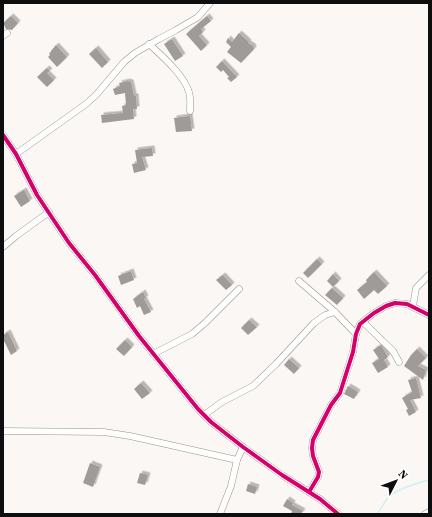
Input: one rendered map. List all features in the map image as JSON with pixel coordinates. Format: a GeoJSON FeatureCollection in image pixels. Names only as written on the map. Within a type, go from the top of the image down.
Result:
{"type":"FeatureCollection","features":[{"type":"Feature","properties":{"kind":"street"},"geometry":{"type":"LineString","coordinates":[[16,154],[86,104],[135,52],[198,17],[210,3]]}},
{"type":"Feature","properties":{"kind":"street"},"geometry":{"type":"LineString","coordinates":[[149,44],[176,72],[186,85],[191,100],[190,111]]}},
{"type":"Feature","properties":{"kind":"street"},"geometry":{"type":"LineString","coordinates":[[3,135],[16,154],[37,195],[69,243],[95,275],[138,336],[204,415],[243,447],[276,471],[320,499],[338,514]]}},
{"type":"Feature","properties":{"kind":"street"},"geometry":{"type":"LineString","coordinates":[[3,247],[48,212]]}},
{"type":"Feature","properties":{"kind":"street"},"geometry":{"type":"LineString","coordinates":[[413,306],[416,288],[429,275]]}},
{"type":"Feature","properties":{"kind":"street"},"geometry":{"type":"LineString","coordinates":[[299,281],[335,312],[356,334]]}},
{"type":"Feature","properties":{"kind":"street"},"geometry":{"type":"LineString","coordinates":[[153,354],[192,334],[239,289]]}},
{"type":"Feature","properties":{"kind":"street"},"geometry":{"type":"LineString","coordinates":[[310,492],[319,472],[313,456],[312,448],[314,440],[331,405],[340,393],[360,324],[386,306],[395,303],[413,306],[429,316]]}},
{"type":"Feature","properties":{"kind":"street"},"geometry":{"type":"LineString","coordinates":[[204,415],[222,402],[253,386],[276,364],[314,323],[325,315],[335,312]]}},
{"type":"Feature","properties":{"kind":"street"},"geometry":{"type":"LineString","coordinates":[[363,322],[393,351],[399,362]]}},
{"type":"Feature","properties":{"kind":"street"},"geometry":{"type":"LineString","coordinates":[[3,431],[104,432],[144,439],[237,460]]}},
{"type":"Feature","properties":{"kind":"street"},"geometry":{"type":"LineString","coordinates":[[220,514],[231,486],[237,460],[243,447]]}},
{"type":"Feature","properties":{"kind":"street"},"geometry":{"type":"LineString","coordinates":[[425,514],[429,512]]}},
{"type":"Feature","properties":{"kind":"building"},"geometry":{"type":"Polygon","coordinates":[[[11,16],[18,23],[12,30],[6,29],[3,23],[11,16]]]}},
{"type":"Feature","properties":{"kind":"building"},"geometry":{"type":"Polygon","coordinates":[[[207,16],[211,21],[201,29],[203,32],[199,36],[207,45],[201,51],[186,34],[207,16]]]}},
{"type":"Feature","properties":{"kind":"building"},"geometry":{"type":"Polygon","coordinates":[[[239,33],[249,42],[248,43],[253,46],[254,49],[241,63],[227,52],[231,47],[226,42],[228,38],[232,42],[239,33]]]}},
{"type":"Feature","properties":{"kind":"building"},"geometry":{"type":"Polygon","coordinates":[[[172,39],[183,56],[175,61],[164,44],[172,39]]]}},
{"type":"Feature","properties":{"kind":"building"},"geometry":{"type":"Polygon","coordinates":[[[56,45],[67,57],[57,67],[48,57],[50,55],[49,53],[56,45]]]}},
{"type":"Feature","properties":{"kind":"building"},"geometry":{"type":"Polygon","coordinates":[[[96,48],[108,62],[102,68],[89,54],[96,48]]]}},
{"type":"Feature","properties":{"kind":"building"},"geometry":{"type":"Polygon","coordinates":[[[222,61],[237,77],[231,82],[223,70],[221,72],[216,67],[222,61]]]}},
{"type":"Feature","properties":{"kind":"building"},"geometry":{"type":"Polygon","coordinates":[[[47,68],[50,71],[47,73],[54,80],[47,87],[37,77],[47,68]]]}},
{"type":"Feature","properties":{"kind":"building"},"geometry":{"type":"Polygon","coordinates":[[[128,81],[131,82],[134,96],[136,96],[137,109],[133,109],[134,119],[102,123],[101,115],[123,113],[122,106],[126,105],[125,93],[115,95],[113,89],[120,86],[119,83],[128,81]]]}},
{"type":"Feature","properties":{"kind":"building"},"geometry":{"type":"Polygon","coordinates":[[[190,116],[192,131],[176,132],[174,118],[190,116]]]}},
{"type":"Feature","properties":{"kind":"building"},"geometry":{"type":"Polygon","coordinates":[[[152,148],[153,156],[142,157],[146,170],[134,173],[132,164],[137,163],[135,150],[152,148]]]}},
{"type":"Feature","properties":{"kind":"building"},"geometry":{"type":"Polygon","coordinates":[[[24,190],[30,201],[21,207],[14,196],[24,190]]]}},
{"type":"Feature","properties":{"kind":"building"},"geometry":{"type":"Polygon","coordinates":[[[317,259],[322,264],[308,278],[303,273],[317,259]]]}},
{"type":"Feature","properties":{"kind":"building"},"geometry":{"type":"Polygon","coordinates":[[[131,271],[134,280],[121,285],[118,276],[131,271]]]}},
{"type":"Feature","properties":{"kind":"building"},"geometry":{"type":"Polygon","coordinates":[[[374,272],[387,286],[378,294],[374,290],[364,299],[357,290],[367,282],[366,280],[374,272]]]}},
{"type":"Feature","properties":{"kind":"building"},"geometry":{"type":"Polygon","coordinates":[[[333,274],[339,281],[333,287],[327,281],[333,274]]]}},
{"type":"Feature","properties":{"kind":"building"},"geometry":{"type":"Polygon","coordinates":[[[223,275],[232,285],[226,290],[216,280],[223,275]]]}},
{"type":"Feature","properties":{"kind":"building"},"geometry":{"type":"Polygon","coordinates":[[[332,288],[343,298],[337,305],[325,295],[332,288]]]}},
{"type":"Feature","properties":{"kind":"building"},"geometry":{"type":"Polygon","coordinates":[[[143,292],[146,298],[144,299],[151,312],[144,315],[140,306],[137,308],[133,299],[143,292]]]}},
{"type":"Feature","properties":{"kind":"building"},"geometry":{"type":"Polygon","coordinates":[[[249,320],[257,327],[248,335],[241,328],[249,320]]]}},
{"type":"Feature","properties":{"kind":"building"},"geometry":{"type":"Polygon","coordinates":[[[8,332],[17,351],[11,355],[3,339],[3,335],[8,332]]]}},
{"type":"Feature","properties":{"kind":"building"},"geometry":{"type":"Polygon","coordinates":[[[125,340],[132,347],[124,356],[116,349],[125,340]]]}},
{"type":"Feature","properties":{"kind":"building"},"geometry":{"type":"Polygon","coordinates":[[[381,345],[388,357],[384,360],[388,367],[378,373],[372,363],[379,359],[373,350],[381,345]]]}},
{"type":"Feature","properties":{"kind":"building"},"geometry":{"type":"Polygon","coordinates":[[[417,349],[426,358],[418,366],[426,370],[423,380],[404,366],[417,349]]]}},
{"type":"Feature","properties":{"kind":"building"},"geometry":{"type":"Polygon","coordinates":[[[289,359],[299,368],[294,374],[284,365],[289,359]]]}},
{"type":"Feature","properties":{"kind":"building"},"geometry":{"type":"Polygon","coordinates":[[[416,378],[421,398],[410,400],[416,412],[409,416],[406,410],[408,409],[402,398],[412,392],[408,380],[416,378]]]}},
{"type":"Feature","properties":{"kind":"building"},"geometry":{"type":"Polygon","coordinates":[[[141,383],[150,393],[142,399],[134,389],[141,383]]]}},
{"type":"Feature","properties":{"kind":"building"},"geometry":{"type":"Polygon","coordinates":[[[348,386],[358,392],[354,399],[344,394],[348,386]]]}},
{"type":"Feature","properties":{"kind":"building"},"geometry":{"type":"Polygon","coordinates":[[[90,463],[100,467],[93,487],[83,483],[90,463]]]}},
{"type":"Feature","properties":{"kind":"building"},"geometry":{"type":"Polygon","coordinates":[[[140,473],[148,475],[145,485],[137,483],[140,473]]]}},
{"type":"Feature","properties":{"kind":"building"},"geometry":{"type":"Polygon","coordinates":[[[248,484],[257,487],[255,494],[246,491],[248,484]]]}},
{"type":"Feature","properties":{"kind":"building"},"geometry":{"type":"Polygon","coordinates":[[[287,499],[293,503],[292,505],[303,511],[301,514],[291,514],[292,511],[283,506],[287,499]]]}},
{"type":"Feature","properties":{"kind":"waterway"},"geometry":{"type":"LineString","coordinates":[[377,514],[391,495],[407,487],[429,480]]}},
{"type":"Feature","properties":{"kind":"cycle path"},"geometry":{"type":"LineString","coordinates":[[3,135],[16,154],[37,195],[69,243],[95,275],[139,336],[198,409],[211,422],[243,447],[282,475],[320,499],[338,514]]}},
{"type":"Feature","properties":{"kind":"cycle path"},"geometry":{"type":"LineString","coordinates":[[309,492],[318,477],[319,472],[313,456],[313,440],[331,405],[340,393],[360,324],[374,313],[395,303],[407,304],[429,315]]}}]}
